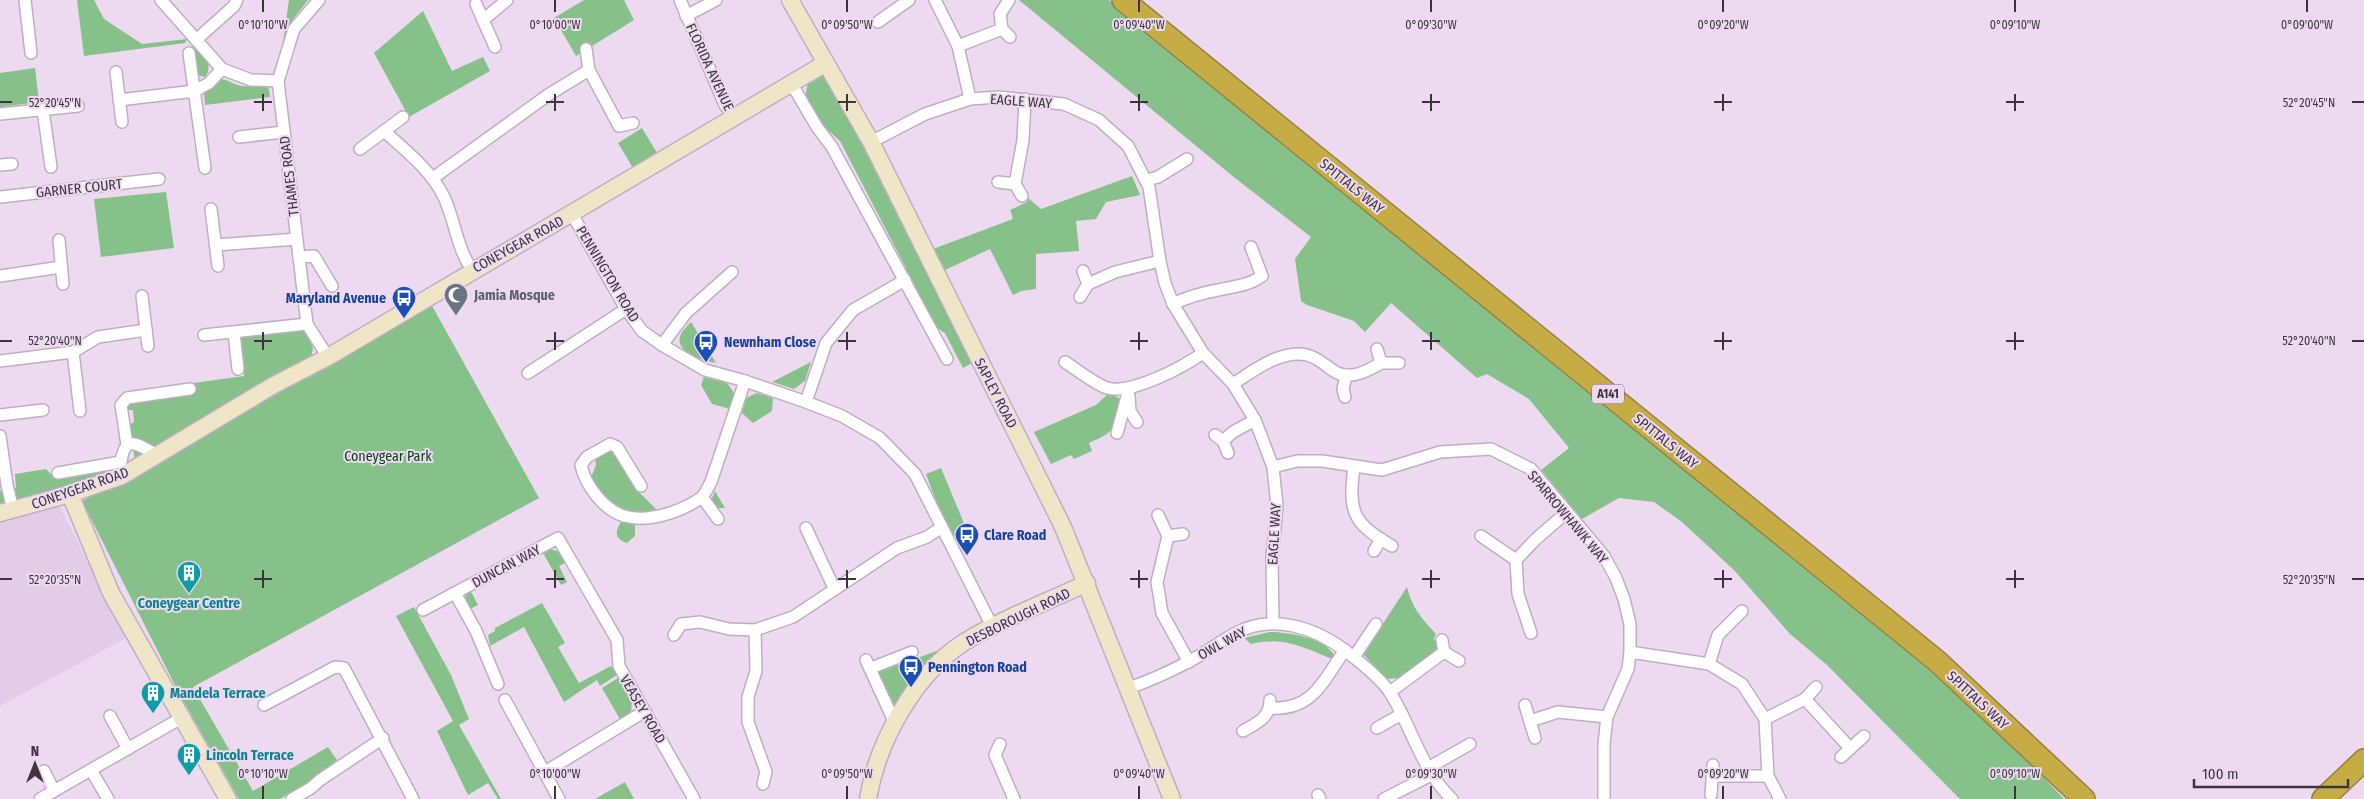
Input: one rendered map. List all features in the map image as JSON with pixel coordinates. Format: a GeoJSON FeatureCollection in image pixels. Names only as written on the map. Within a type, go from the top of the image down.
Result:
{"type":"FeatureCollection","features":[{"type":"Feature","properties":{"kind":"highway","name":"SPITTALS WAY"},"geometry":{"type":"LineString","coordinates":[[1122,0],[1937,662],[2084,799]]}},
{"type":"Feature","properties":{"kind":"highway"},"geometry":{"type":"LineString","coordinates":[[2323,799],[2364,760]]}},
{"type":"Feature","properties":{"kind":"street"},"geometry":{"type":"LineString","coordinates":[[25,0],[31,53]]}},
{"type":"Feature","properties":{"kind":"street"},"geometry":{"type":"LineString","coordinates":[[161,0],[222,69],[251,80],[278,81]]}},
{"type":"Feature","properties":{"kind":"street"},"geometry":{"type":"LineString","coordinates":[[196,40],[234,6],[238,0]]}},
{"type":"Feature","properties":{"kind":"street","name":"THAMES ROAD"},"geometry":{"type":"LineString","coordinates":[[318,0],[294,29],[278,81],[307,324],[328,357]]}},
{"type":"Feature","properties":{"kind":"street"},"geometry":{"type":"LineString","coordinates":[[483,20],[507,0]]}},
{"type":"Feature","properties":{"kind":"street","name":"FLORIDA AVENUE"},"geometry":{"type":"LineString","coordinates":[[680,0],[725,105],[734,118]]}},
{"type":"Feature","properties":{"kind":"street","name":"FLORIDA AVENUE"},"geometry":{"type":"LineString","coordinates":[[686,16],[716,0]]}},
{"type":"Feature","properties":{"kind":"street","name":"SAPLEY ROAD"},"geometry":{"type":"LineString","coordinates":[[790,0],[871,142],[1063,527],[1172,799]]}},
{"type":"Feature","properties":{"kind":"street"},"geometry":{"type":"LineString","coordinates":[[878,22],[909,0]]}},
{"type":"Feature","properties":{"kind":"street"},"geometry":{"type":"LineString","coordinates":[[936,0],[958,46],[970,99]]}},
{"type":"Feature","properties":{"kind":"street"},"geometry":{"type":"LineString","coordinates":[[958,46],[1006,33],[1000,14],[1009,0]]}},
{"type":"Feature","properties":{"kind":"street"},"geometry":{"type":"LineString","coordinates":[[476,4],[495,47]]}},
{"type":"Feature","properties":{"kind":"street"},"geometry":{"type":"LineString","coordinates":[[586,49],[589,70],[619,126],[632,123]]}},
{"type":"Feature","properties":{"kind":"street"},"geometry":{"type":"LineString","coordinates":[[189,54],[205,168]]}},
{"type":"Feature","properties":{"kind":"street","name":"CONEYGEAR ROAD"},"geometry":{"type":"LineString","coordinates":[[7,512],[70,494],[122,476],[272,386],[328,357],[472,270],[572,214],[826,63]]}},
{"type":"Feature","properties":{"kind":"street"},"geometry":{"type":"LineString","coordinates":[[119,100],[195,91],[209,83],[222,69]]}},
{"type":"Feature","properties":{"kind":"street"},"geometry":{"type":"LineString","coordinates":[[434,178],[548,95],[589,70]]}},
{"type":"Feature","properties":{"kind":"street"},"geometry":{"type":"LineString","coordinates":[[116,72],[122,122]]}},
{"type":"Feature","properties":{"kind":"street"},"geometry":{"type":"LineString","coordinates":[[791,84],[817,127],[832,147],[947,359]]}},
{"type":"Feature","properties":{"kind":"street","name":"EAGLE WAY"},"geometry":{"type":"LineString","coordinates":[[871,142],[925,114],[970,99],[998,97],[1064,104],[1099,120],[1128,146],[1147,180],[1155,218],[1160,261],[1165,283],[1173,304],[1203,353],[1233,384],[1254,420],[1274,467],[1278,506],[1272,558],[1273,623]]}},
{"type":"Feature","properties":{"kind":"street"},"geometry":{"type":"LineString","coordinates":[[1022,196],[1015,184],[1023,140],[1025,99]]}},
{"type":"Feature","properties":{"kind":"street"},"geometry":{"type":"LineString","coordinates":[[0,114],[78,106]]}},
{"type":"Feature","properties":{"kind":"street"},"geometry":{"type":"LineString","coordinates":[[43,110],[50,166]]}},
{"type":"Feature","properties":{"kind":"street"},"geometry":{"type":"LineString","coordinates":[[360,149],[403,117]]}},
{"type":"Feature","properties":{"kind":"street"},"geometry":{"type":"LineString","coordinates":[[384,131],[434,178],[444,198],[465,260],[472,270]]}},
{"type":"Feature","properties":{"kind":"street"},"geometry":{"type":"LineString","coordinates":[[239,137],[284,132]]}},
{"type":"Feature","properties":{"kind":"street"},"geometry":{"type":"LineString","coordinates":[[1147,180],[1158,177],[1183,160]]}},
{"type":"Feature","properties":{"kind":"street"},"geometry":{"type":"LineString","coordinates":[[0,165],[12,164]]}},
{"type":"Feature","properties":{"kind":"street","name":"GARNER COURT"},"geometry":{"type":"LineString","coordinates":[[0,197],[159,179]]}},
{"type":"Feature","properties":{"kind":"street"},"geometry":{"type":"LineString","coordinates":[[998,182],[1015,184]]}},
{"type":"Feature","properties":{"kind":"street"},"geometry":{"type":"LineString","coordinates":[[211,209],[218,266]]}},
{"type":"Feature","properties":{"kind":"street","name":"PENNINGTON ROAD"},"geometry":{"type":"LineString","coordinates":[[572,214],[626,309],[642,331],[705,370],[745,381],[806,402],[842,416],[880,438],[915,474],[992,626]]}},
{"type":"Feature","properties":{"kind":"street"},"geometry":{"type":"LineString","coordinates":[[59,240],[63,284]]}},
{"type":"Feature","properties":{"kind":"street"},"geometry":{"type":"LineString","coordinates":[[216,245],[297,240]]}},
{"type":"Feature","properties":{"kind":"street"},"geometry":{"type":"LineString","coordinates":[[1173,304],[1216,290],[1250,284],[1262,276],[1251,247]]}},
{"type":"Feature","properties":{"kind":"street"},"geometry":{"type":"LineString","coordinates":[[299,257],[314,256],[332,286]]}},
{"type":"Feature","properties":{"kind":"street"},"geometry":{"type":"LineString","coordinates":[[1080,297],[1088,284],[1115,272],[1160,261]]}},
{"type":"Feature","properties":{"kind":"street"},"geometry":{"type":"LineString","coordinates":[[0,276],[61,267]]}},
{"type":"Feature","properties":{"kind":"street"},"geometry":{"type":"LineString","coordinates":[[1083,271],[1088,284]]}},
{"type":"Feature","properties":{"kind":"street"},"geometry":{"type":"LineString","coordinates":[[662,345],[686,313],[732,272]]}},
{"type":"Feature","properties":{"kind":"street"},"geometry":{"type":"LineString","coordinates":[[806,402],[826,344],[853,310],[905,280]]}},
{"type":"Feature","properties":{"kind":"street"},"geometry":{"type":"LineString","coordinates":[[142,296],[148,346]]}},
{"type":"Feature","properties":{"kind":"street"},"geometry":{"type":"LineString","coordinates":[[528,373],[626,309]]}},
{"type":"Feature","properties":{"kind":"street"},"geometry":{"type":"LineString","coordinates":[[204,335],[307,324]]}},
{"type":"Feature","properties":{"kind":"street"},"geometry":{"type":"LineString","coordinates":[[0,361],[72,352],[98,337],[146,330]]}},
{"type":"Feature","properties":{"kind":"street"},"geometry":{"type":"LineString","coordinates":[[234,333],[238,369]]}},
{"type":"Feature","properties":{"kind":"street"},"geometry":{"type":"LineString","coordinates":[[1377,349],[1381,363]]}},
{"type":"Feature","properties":{"kind":"street"},"geometry":{"type":"LineString","coordinates":[[72,352],[80,411]]}},
{"type":"Feature","properties":{"kind":"street"},"geometry":{"type":"LineString","coordinates":[[1065,362],[1107,388],[1128,389],[1184,366],[1203,353]]}},
{"type":"Feature","properties":{"kind":"street"},"geometry":{"type":"LineString","coordinates":[[1233,384],[1263,364],[1288,356],[1307,354],[1320,360],[1334,371],[1346,375],[1361,374],[1381,363],[1399,363]]}},
{"type":"Feature","properties":{"kind":"street"},"geometry":{"type":"LineString","coordinates":[[1345,397],[1343,389],[1346,375]]}},
{"type":"Feature","properties":{"kind":"street"},"geometry":{"type":"LineString","coordinates":[[641,486],[617,448],[610,444],[587,457],[581,465],[584,478],[601,501],[622,516],[637,518],[666,514],[702,497],[711,482],[745,381]]}},
{"type":"Feature","properties":{"kind":"street","name":"CONEYGEAR ROAD"},"geometry":{"type":"LineString","coordinates":[[127,444],[122,405],[127,398],[190,389]]}},
{"type":"Feature","properties":{"kind":"street"},"geometry":{"type":"LineString","coordinates":[[1128,389],[1130,411],[1137,422]]}},
{"type":"Feature","properties":{"kind":"street"},"geometry":{"type":"LineString","coordinates":[[1117,433],[1128,389]]}},
{"type":"Feature","properties":{"kind":"street"},"geometry":{"type":"LineString","coordinates":[[0,415],[43,410]]}},
{"type":"Feature","properties":{"kind":"street"},"geometry":{"type":"LineString","coordinates":[[1228,453],[1219,438],[1254,420]]}},
{"type":"Feature","properties":{"kind":"street"},"geometry":{"type":"LineString","coordinates":[[0,436],[7,512]]}},
{"type":"Feature","properties":{"kind":"street","name":"CONEYGEAR ROAD"},"geometry":{"type":"LineString","coordinates":[[58,473],[121,462],[123,448],[127,444],[134,444],[157,455]]}},
{"type":"Feature","properties":{"kind":"street","name":"SPARROWHAWK WAY"},"geometry":{"type":"LineString","coordinates":[[1274,467],[1297,460],[1322,460],[1354,467],[1382,470],[1440,452],[1491,449],[1530,469],[1604,556],[1616,578],[1624,599],[1630,624],[1628,668],[1607,717],[1604,744],[1604,799]]}},
{"type":"Feature","properties":{"kind":"street"},"geometry":{"type":"LineString","coordinates":[[1354,467],[1351,491],[1355,514],[1368,532],[1392,546]]}},
{"type":"Feature","properties":{"kind":"street"},"geometry":{"type":"LineString","coordinates":[[70,494],[111,593],[228,799]]}},
{"type":"Feature","properties":{"kind":"street"},"geometry":{"type":"LineString","coordinates":[[702,497],[718,519]]}},
{"type":"Feature","properties":{"kind":"street"},"geometry":{"type":"LineString","coordinates":[[1531,633],[1518,594],[1516,560],[1536,539],[1567,512]]}},
{"type":"Feature","properties":{"kind":"street"},"geometry":{"type":"LineString","coordinates":[[1158,515],[1168,536],[1157,582],[1162,613],[1189,662]]}},
{"type":"Feature","properties":{"kind":"street"},"geometry":{"type":"LineString","coordinates":[[674,635],[681,624],[700,622],[729,629],[755,630],[793,617],[897,548],[928,537],[942,527]]}},
{"type":"Feature","properties":{"kind":"street"},"geometry":{"type":"LineString","coordinates":[[806,528],[834,588]]}},
{"type":"Feature","properties":{"kind":"street"},"geometry":{"type":"LineString","coordinates":[[1168,536],[1183,534]]}},
{"type":"Feature","properties":{"kind":"street","name":"DUNCAN WAY"},"geometry":{"type":"LineString","coordinates":[[424,610],[558,538]]}},
{"type":"Feature","properties":{"kind":"street","name":"VEASEY ROAD"},"geometry":{"type":"LineString","coordinates":[[558,538],[617,640],[619,666],[694,799]]}},
{"type":"Feature","properties":{"kind":"street"},"geometry":{"type":"LineString","coordinates":[[1374,551],[1381,540]]}},
{"type":"Feature","properties":{"kind":"street"},"geometry":{"type":"LineString","coordinates":[[1484,542],[1516,560]]}},
{"type":"Feature","properties":{"kind":"street","name":"DESBOROUGH ROAD"},"geometry":{"type":"LineString","coordinates":[[868,799],[872,775],[894,721],[922,682],[942,660],[961,644],[992,626],[1087,583]]}},
{"type":"Feature","properties":{"kind":"street","name":"DUNCAN WAY"},"geometry":{"type":"LineString","coordinates":[[455,593],[476,631],[498,684]]}},
{"type":"Feature","properties":{"kind":"street"},"geometry":{"type":"LineString","coordinates":[[1710,664],[1718,634],[1742,611]]}},
{"type":"Feature","properties":{"kind":"street","name":"OWL WAY"},"geometry":{"type":"LineString","coordinates":[[1129,688],[1189,662],[1235,633],[1253,626],[1273,623],[1300,627],[1333,641],[1349,653],[1390,692],[1430,771],[1452,799]]}},
{"type":"Feature","properties":{"kind":"street"},"geometry":{"type":"LineString","coordinates":[[1243,731],[1264,718],[1270,704],[1286,709],[1310,699],[1376,624]]}},
{"type":"Feature","properties":{"kind":"street"},"geometry":{"type":"LineString","coordinates":[[755,630],[756,671],[748,697],[748,722],[766,772],[763,784]]}},
{"type":"Feature","properties":{"kind":"street"},"geometry":{"type":"LineString","coordinates":[[1442,640],[1444,652],[1459,661]]}},
{"type":"Feature","properties":{"kind":"street"},"geometry":{"type":"LineString","coordinates":[[894,721],[869,664],[912,652]]}},
{"type":"Feature","properties":{"kind":"street"},"geometry":{"type":"LineString","coordinates":[[1390,692],[1444,652]]}},
{"type":"Feature","properties":{"kind":"street"},"geometry":{"type":"LineString","coordinates":[[1630,652],[1710,664],[1742,684],[1765,719],[1768,776],[1780,799]]}},
{"type":"Feature","properties":{"kind":"street"},"geometry":{"type":"LineString","coordinates":[[264,705],[335,667],[344,668],[383,738],[413,799]]}},
{"type":"Feature","properties":{"kind":"street"},"geometry":{"type":"LineString","coordinates":[[1765,719],[1805,698],[1816,687]]}},
{"type":"Feature","properties":{"kind":"street"},"geometry":{"type":"LineString","coordinates":[[1805,698],[1850,748]]}},
{"type":"Feature","properties":{"kind":"street"},"geometry":{"type":"LineString","coordinates":[[505,700],[559,799]]}},
{"type":"Feature","properties":{"kind":"street"},"geometry":{"type":"LineString","coordinates":[[1525,704],[1536,738]]}},
{"type":"Feature","properties":{"kind":"street"},"geometry":{"type":"LineString","coordinates":[[1530,721],[1557,707],[1607,717]]}},
{"type":"Feature","properties":{"kind":"street"},"geometry":{"type":"LineString","coordinates":[[545,772],[645,711]]}},
{"type":"Feature","properties":{"kind":"street"},"geometry":{"type":"LineString","coordinates":[[1377,728],[1402,714]]}},
{"type":"Feature","properties":{"kind":"street"},"geometry":{"type":"LineString","coordinates":[[110,716],[128,749]]}},
{"type":"Feature","properties":{"kind":"street"},"geometry":{"type":"LineString","coordinates":[[40,799],[183,717]]}},
{"type":"Feature","properties":{"kind":"street"},"geometry":{"type":"LineString","coordinates":[[1841,756],[1864,736]]}},
{"type":"Feature","properties":{"kind":"street"},"geometry":{"type":"LineString","coordinates":[[292,799],[383,738]]}},
{"type":"Feature","properties":{"kind":"street"},"geometry":{"type":"LineString","coordinates":[[1000,744],[995,755],[1014,799]]}},
{"type":"Feature","properties":{"kind":"street"},"geometry":{"type":"LineString","coordinates":[[1384,799],[1470,744]]}},
{"type":"Feature","properties":{"kind":"street"},"geometry":{"type":"LineString","coordinates":[[91,770],[108,799]]}},
{"type":"Feature","properties":{"kind":"street"},"geometry":{"type":"LineString","coordinates":[[1711,795],[1713,770],[1768,776]]}},
{"type":"Feature","properties":{"kind":"street"},"geometry":{"type":"LineString","coordinates":[[44,771],[54,791]]}},
{"type":"Feature","properties":{"kind":"street"},"geometry":{"type":"LineString","coordinates":[[311,788],[317,799]]}},
{"type":"Feature","properties":{"kind":"shaded area"},"geometry":{"type":"Polygon","coordinates":[[[58,503],[126,638],[0,706],[0,519],[58,503]]]}},
{"type":"Feature","properties":{"kind":"green space"},"geometry":{"type":"Polygon","coordinates":[[[77,0],[94,0],[104,19],[142,44],[187,39],[185,43],[84,56],[77,0]]]}},
{"type":"Feature","properties":{"kind":"green space"},"geometry":{"type":"Polygon","coordinates":[[[289,0],[308,0],[293,19],[283,43],[289,0]]]}},
{"type":"Feature","properties":{"kind":"green space"},"geometry":{"type":"Polygon","coordinates":[[[584,0],[624,0],[634,20],[576,56],[554,18],[584,0]]]}},
{"type":"Feature","properties":{"kind":"green space"},"geometry":{"type":"Polygon","coordinates":[[[1019,0],[1109,0],[1929,667],[2022,755],[2064,799],[1960,799],[1827,665],[1790,634],[1734,570],[1682,522],[1654,502],[1619,498],[1582,519],[1541,470],[1569,448],[1529,399],[1487,374],[1477,378],[1391,303],[1365,332],[1354,321],[1307,305],[1301,301],[1295,259],[1311,237],[1235,178],[1019,0]]]}},
{"type":"Feature","properties":{"kind":"green space"},"geometry":{"type":"Polygon","coordinates":[[[423,11],[452,71],[483,57],[490,71],[409,117],[374,53],[423,11]]]}},
{"type":"Feature","properties":{"kind":"green space"},"geometry":{"type":"Polygon","coordinates":[[[192,46],[209,62],[208,72],[205,77],[197,75],[192,46]]]}},
{"type":"Feature","properties":{"kind":"green space"},"geometry":{"type":"Polygon","coordinates":[[[35,68],[39,102],[0,107],[0,73],[35,68]]]}},
{"type":"Feature","properties":{"kind":"green space"},"geometry":{"type":"Polygon","coordinates":[[[818,75],[829,78],[867,145],[974,362],[963,368],[945,333],[937,328],[840,141],[820,123],[805,97],[808,82],[818,75]]]}},
{"type":"Feature","properties":{"kind":"green space"},"geometry":{"type":"Polygon","coordinates":[[[219,79],[242,86],[266,87],[269,89],[270,97],[205,105],[204,93],[219,79]]]}},
{"type":"Feature","properties":{"kind":"green space"},"geometry":{"type":"Polygon","coordinates":[[[642,128],[657,153],[633,168],[618,143],[642,128]]]}},
{"type":"Feature","properties":{"kind":"green space"},"geometry":{"type":"Polygon","coordinates":[[[1132,176],[1140,195],[1106,202],[1096,219],[1076,221],[1079,251],[1036,254],[1036,289],[1021,291],[1013,295],[990,249],[945,270],[933,249],[1013,219],[1010,210],[1027,202],[1028,198],[1041,209],[1132,176]]]}},
{"type":"Feature","properties":{"kind":"green space"},"geometry":{"type":"Polygon","coordinates":[[[166,192],[174,248],[101,257],[94,199],[166,192]]]}},
{"type":"Feature","properties":{"kind":"green space","name":"Coneygear Park"},"geometry":{"type":"Polygon","coordinates":[[[431,304],[539,498],[193,687],[253,791],[328,747],[337,760],[306,784],[280,799],[239,799],[180,695],[82,501],[272,397],[431,304]]]}},
{"type":"Feature","properties":{"kind":"green space"},"geometry":{"type":"Polygon","coordinates":[[[691,322],[716,363],[697,358],[685,351],[681,346],[679,340],[681,334],[691,322]]]}},
{"type":"Feature","properties":{"kind":"green space"},"geometry":{"type":"Polygon","coordinates":[[[303,327],[313,348],[311,358],[135,460],[129,425],[134,422],[133,410],[127,410],[126,405],[131,401],[195,393],[194,383],[244,376],[240,340],[244,335],[303,327]]]}},
{"type":"Feature","properties":{"kind":"green space"},"geometry":{"type":"Polygon","coordinates":[[[811,362],[805,381],[794,389],[772,382],[811,362]]]}},
{"type":"Feature","properties":{"kind":"green space"},"geometry":{"type":"Polygon","coordinates":[[[704,377],[727,383],[734,393],[730,409],[712,404],[701,385],[704,377]]]}},
{"type":"Feature","properties":{"kind":"green space"},"geometry":{"type":"Polygon","coordinates":[[[1110,392],[1121,400],[1115,423],[1109,432],[1089,443],[1092,451],[1074,459],[1071,455],[1051,464],[1034,432],[1096,405],[1110,392]]]}},
{"type":"Feature","properties":{"kind":"green space"},"geometry":{"type":"Polygon","coordinates":[[[757,393],[773,398],[772,411],[753,423],[742,413],[746,398],[757,393]]]}},
{"type":"Feature","properties":{"kind":"green space"},"geometry":{"type":"Polygon","coordinates":[[[612,451],[635,488],[658,511],[636,512],[620,507],[590,480],[596,465],[595,457],[612,451]]]}},
{"type":"Feature","properties":{"kind":"green space"},"geometry":{"type":"Polygon","coordinates":[[[103,468],[107,473],[0,510],[0,491],[16,488],[15,474],[46,469],[55,478],[103,468]]]}},
{"type":"Feature","properties":{"kind":"green space"},"geometry":{"type":"Polygon","coordinates":[[[941,468],[973,545],[962,551],[938,507],[926,474],[941,468]]]}},
{"type":"Feature","properties":{"kind":"green space"},"geometry":{"type":"Polygon","coordinates":[[[715,491],[725,508],[717,508],[711,501],[715,491]]]}},
{"type":"Feature","properties":{"kind":"green space"},"geometry":{"type":"Polygon","coordinates":[[[623,519],[635,523],[635,536],[627,543],[617,536],[617,530],[623,519]]]}},
{"type":"Feature","properties":{"kind":"green space"},"geometry":{"type":"Polygon","coordinates":[[[550,549],[557,551],[567,562],[559,566],[567,582],[561,585],[542,551],[550,549]]]}},
{"type":"Feature","properties":{"kind":"green space"},"geometry":{"type":"Polygon","coordinates":[[[1407,587],[1418,613],[1436,634],[1434,639],[1438,646],[1437,652],[1399,678],[1387,679],[1363,654],[1407,587]]]}},
{"type":"Feature","properties":{"kind":"green space"},"geometry":{"type":"Polygon","coordinates":[[[469,588],[478,605],[470,609],[465,600],[466,592],[469,588]]]}},
{"type":"Feature","properties":{"kind":"green space"},"geometry":{"type":"Polygon","coordinates":[[[542,603],[565,643],[558,647],[579,683],[611,666],[617,675],[600,686],[597,680],[564,702],[524,627],[490,646],[488,635],[495,631],[495,628],[542,603]]]}},
{"type":"Feature","properties":{"kind":"green space"},"geometry":{"type":"Polygon","coordinates":[[[414,607],[451,675],[469,719],[459,725],[501,799],[498,799],[488,783],[468,795],[437,731],[453,721],[396,616],[414,607]]]}},
{"type":"Feature","properties":{"kind":"green space"},"geometry":{"type":"Polygon","coordinates":[[[1270,632],[1286,633],[1315,640],[1323,644],[1334,655],[1332,659],[1302,647],[1283,642],[1273,641],[1251,644],[1244,638],[1270,632]]]}},
{"type":"Feature","properties":{"kind":"green space"},"geometry":{"type":"Polygon","coordinates":[[[942,649],[894,709],[876,673],[942,649]]]}},
{"type":"Feature","properties":{"kind":"green space"},"geometry":{"type":"Polygon","coordinates":[[[618,678],[632,701],[631,712],[621,721],[602,688],[618,678]]]}},
{"type":"Feature","properties":{"kind":"green space"},"geometry":{"type":"Polygon","coordinates":[[[625,782],[634,799],[595,799],[625,782]]]}},
{"type":"Feature","properties":{"kind":"place","name":"Jamia Mosque"},"geometry":{"type":"Point","coordinates":[456,316]}},
{"type":"Feature","properties":{"kind":"place","name":"Maryland Avenue"},"geometry":{"type":"Point","coordinates":[404,319]}},
{"type":"Feature","properties":{"kind":"place","name":"Newnham Close"},"geometry":{"type":"Point","coordinates":[706,363]}},
{"type":"Feature","properties":{"kind":"place","name":"Clare Road"},"geometry":{"type":"Point","coordinates":[967,556]}},
{"type":"Feature","properties":{"kind":"place","name":"Coneygear Centre"},"geometry":{"type":"Point","coordinates":[189,594]}},
{"type":"Feature","properties":{"kind":"place","name":"Pennington Road"},"geometry":{"type":"Point","coordinates":[911,688]}},
{"type":"Feature","properties":{"kind":"place","name":"Mandela Terrace"},"geometry":{"type":"Point","coordinates":[153,714]}},
{"type":"Feature","properties":{"kind":"place","name":"Lincoln Terrace"},"geometry":{"type":"Point","coordinates":[189,776]}}]}
